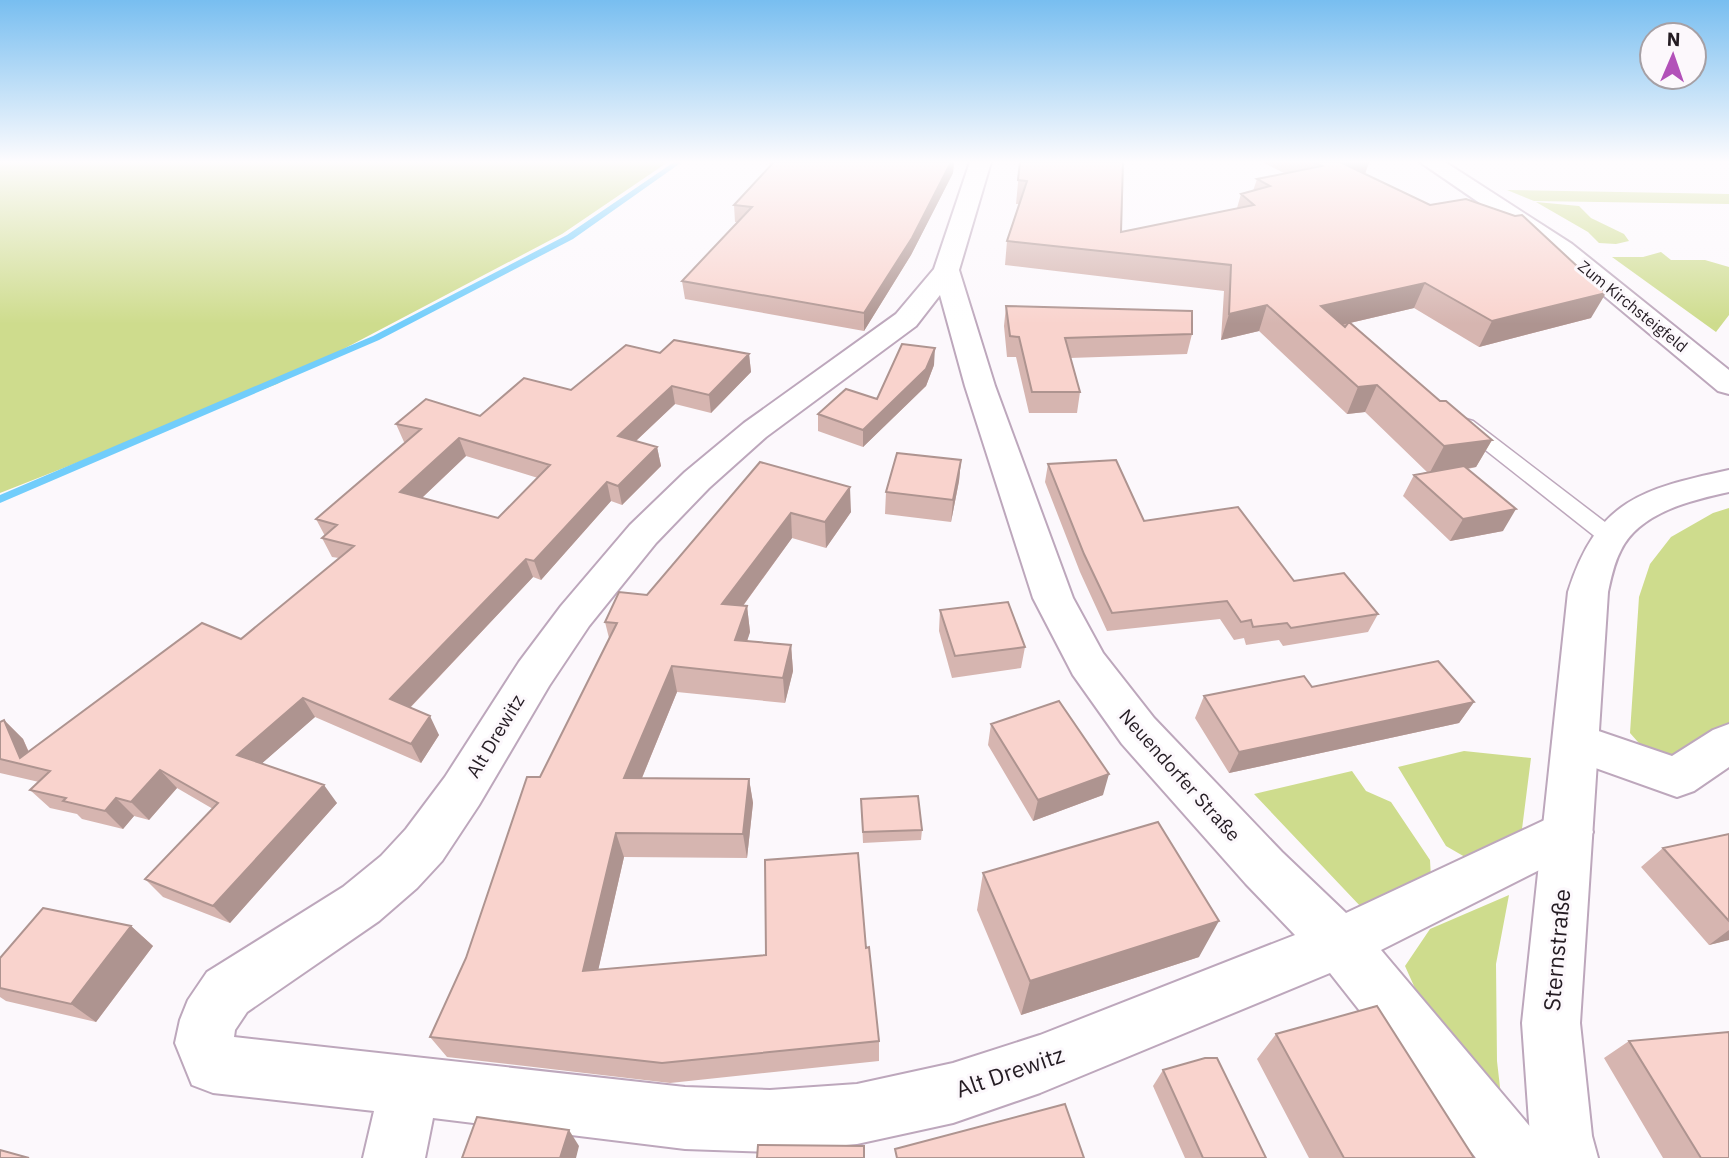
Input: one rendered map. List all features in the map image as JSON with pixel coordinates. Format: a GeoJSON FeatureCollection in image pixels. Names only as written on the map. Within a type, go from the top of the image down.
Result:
{"type":"FeatureCollection","features":[{"type":"Feature","properties":{"kind":"street"},"geometry":{"type":"LineString","coordinates":[[946,270],[965,216]]}},
{"type":"Feature","properties":{"kind":"street","name":"Zum Kirchsteigfeld"},"geometry":{"type":"LineString","coordinates":[[1513,216],[1563,249],[1729,385]]}},
{"type":"Feature","properties":{"kind":"street","name":"Neuendorfer Straße"},"geometry":{"type":"LineString","coordinates":[[946,270],[980,386],[1053,598],[1088,664],[1138,731],[1264,868],[1340,943],[1516,1158]]}},
{"type":"Feature","properties":{"kind":"street","name":"Alt Drewitz"},"geometry":{"type":"LineString","coordinates":[[946,270],[906,320],[755,430],[697,480],[643,534],[568,625],[505,719],[462,791],[424,845],[399,872],[361,904],[227,992],[208,1020],[204,1043],[213,1064],[685,1118],[770,1121],[857,1114],[953,1093],[1040,1064],[1340,943],[1568,832]]}},
{"type":"Feature","properties":{"kind":"street","name":"Sternstraße"},"geometry":{"type":"LineString","coordinates":[[1567,1158],[1561,1136],[1551,1023],[1588,592],[1602,550],[1610,537],[1633,515],[1674,493],[1729,481]]}},
{"type":"Feature","properties":{"kind":"street"},"geometry":{"type":"LineString","coordinates":[[1576,742],[1676,777],[1729,743]]}},
{"type":"Feature","properties":{"kind":"street"},"geometry":{"type":"LineString","coordinates":[[394,1158],[410,1085]]}},
{"type":"Feature","properties":{"kind":"lane"},"geometry":{"type":"LineString","coordinates":[[1455,416],[1610,537]]}},
{"type":"Feature","properties":{"kind":"green space"},"geometry":{"type":"Polygon","coordinates":[[[0,216],[588,216],[562,234],[277,384],[0,493],[0,216]]]}},
{"type":"Feature","properties":{"kind":"green space"},"geometry":{"type":"Polygon","coordinates":[[[1560,216],[1589,216],[1624,234],[1629,241],[1616,244],[1599,243],[1588,232],[1560,216]]]}},
{"type":"Feature","properties":{"kind":"green space"},"geometry":{"type":"Polygon","coordinates":[[[1661,252],[1671,260],[1705,260],[1729,267],[1729,315],[1716,332],[1612,257],[1643,257],[1661,252]]]}},
{"type":"Feature","properties":{"kind":"green space"},"geometry":{"type":"Polygon","coordinates":[[[1729,508],[1729,724],[1669,763],[1645,750],[1630,733],[1639,597],[1650,564],[1671,537],[1713,513],[1729,508]]]}},
{"type":"Feature","properties":{"kind":"green space"},"geometry":{"type":"Polygon","coordinates":[[[1464,751],[1531,758],[1522,829],[1465,857],[1446,846],[1398,767],[1464,751]]]}},
{"type":"Feature","properties":{"kind":"green space"},"geometry":{"type":"Polygon","coordinates":[[[1352,771],[1366,791],[1391,802],[1430,860],[1431,878],[1362,908],[1254,794],[1352,771]]]}},
{"type":"Feature","properties":{"kind":"green space"},"geometry":{"type":"Polygon","coordinates":[[[1509,895],[1496,964],[1497,1061],[1501,1096],[1418,995],[1405,966],[1430,929],[1509,895]]]}},
{"type":"Feature","properties":{"kind":"building"},"geometry":{"type":"Polygon","coordinates":[[[743,216],[923,216],[864,313],[682,281],[743,216]]]}},
{"type":"Feature","properties":{"kind":"building"},"geometry":{"type":"Polygon","coordinates":[[[1015,216],[1121,216],[1121,232],[1200,216],[1523,216],[1606,293],[1492,321],[1425,283],[1321,306],[1345,327],[1349,322],[1440,401],[1446,401],[1492,440],[1444,446],[1377,385],[1358,387],[1267,305],[1229,314],[1231,265],[1007,241],[1015,216]]]}},
{"type":"Feature","properties":{"kind":"building"},"geometry":{"type":"Polygon","coordinates":[[[1006,306],[1192,311],[1192,334],[1065,338],[1080,392],[1032,392],[1019,337],[1010,336],[1006,306]]]}},
{"type":"Feature","properties":{"kind":"building"},"geometry":{"type":"Polygon","coordinates":[[[674,340],[749,354],[709,395],[672,386],[618,436],[657,447],[618,486],[607,482],[534,561],[526,559],[390,699],[430,716],[411,744],[303,698],[237,755],[324,785],[213,906],[145,879],[218,803],[160,770],[131,802],[116,798],[105,811],[30,790],[50,771],[0,759],[0,722],[4,720],[20,758],[202,623],[241,639],[354,546],[322,538],[337,525],[316,519],[421,429],[396,424],[426,399],[480,416],[524,378],[571,390],[626,345],[660,353],[674,340]],[[459,438],[400,492],[498,518],[550,465],[459,438]]]}},
{"type":"Feature","properties":{"kind":"building"},"geometry":{"type":"Polygon","coordinates":[[[902,344],[935,348],[926,369],[863,430],[818,414],[846,389],[877,399],[902,344]]]}},
{"type":"Feature","properties":{"kind":"building"},"geometry":{"type":"Polygon","coordinates":[[[897,453],[961,460],[953,500],[886,492],[897,453]]]}},
{"type":"Feature","properties":{"kind":"building"},"geometry":{"type":"Polygon","coordinates":[[[1116,460],[1144,521],[1238,507],[1294,581],[1344,573],[1378,614],[1291,628],[1287,623],[1253,627],[1251,620],[1241,622],[1227,601],[1112,613],[1084,554],[1048,464],[1116,460]]]}},
{"type":"Feature","properties":{"kind":"building"},"geometry":{"type":"Polygon","coordinates":[[[760,462],[850,487],[825,522],[791,513],[722,604],[747,606],[735,640],[791,645],[783,678],[672,666],[624,778],[749,779],[743,834],[616,833],[583,971],[766,955],[765,860],[858,853],[866,948],[869,947],[879,1041],[662,1063],[430,1037],[466,958],[527,777],[540,777],[617,623],[605,622],[619,592],[647,595],[760,462]]]}},
{"type":"Feature","properties":{"kind":"building"},"geometry":{"type":"Polygon","coordinates":[[[1464,466],[1516,509],[1463,519],[1414,475],[1464,466]]]}},
{"type":"Feature","properties":{"kind":"building"},"geometry":{"type":"Polygon","coordinates":[[[1008,602],[1025,647],[955,656],[940,610],[1008,602]]]}},
{"type":"Feature","properties":{"kind":"building"},"geometry":{"type":"Polygon","coordinates":[[[1438,661],[1474,702],[1239,752],[1204,696],[1304,676],[1312,687],[1438,661]]]}},
{"type":"Feature","properties":{"kind":"building"},"geometry":{"type":"Polygon","coordinates":[[[1059,701],[1109,774],[1038,800],[991,724],[1059,701]]]}},
{"type":"Feature","properties":{"kind":"building"},"geometry":{"type":"Polygon","coordinates":[[[918,796],[922,830],[863,832],[861,799],[918,796]]]}},
{"type":"Feature","properties":{"kind":"building"},"geometry":{"type":"Polygon","coordinates":[[[1158,822],[1219,921],[1030,981],[983,873],[1158,822]]]}},
{"type":"Feature","properties":{"kind":"building"},"geometry":{"type":"Polygon","coordinates":[[[1729,834],[1729,921],[1663,848],[1729,834]]]}},
{"type":"Feature","properties":{"kind":"building"},"geometry":{"type":"Polygon","coordinates":[[[43,908],[131,926],[71,1004],[0,988],[0,958],[43,908]]]}},
{"type":"Feature","properties":{"kind":"building"},"geometry":{"type":"Polygon","coordinates":[[[1377,1006],[1474,1158],[1344,1158],[1276,1034],[1377,1006]]]}},
{"type":"Feature","properties":{"kind":"building"},"geometry":{"type":"Polygon","coordinates":[[[1729,1032],[1729,1158],[1701,1158],[1629,1041],[1729,1032]]]}},
{"type":"Feature","properties":{"kind":"building"},"geometry":{"type":"Polygon","coordinates":[[[1205,1058],[1217,1058],[1266,1158],[1203,1158],[1163,1070],[1205,1058]]]}},
{"type":"Feature","properties":{"kind":"building"},"geometry":{"type":"Polygon","coordinates":[[[1065,1104],[1084,1158],[897,1158],[895,1149],[1065,1104]]]}},
{"type":"Feature","properties":{"kind":"building"},"geometry":{"type":"Polygon","coordinates":[[[477,1117],[569,1130],[560,1158],[462,1158],[477,1117]]]}},
{"type":"Feature","properties":{"kind":"building"},"geometry":{"type":"Polygon","coordinates":[[[758,1145],[864,1146],[864,1158],[757,1158],[758,1145]]]}},
{"type":"Feature","properties":{"kind":"building"},"geometry":{"type":"Polygon","coordinates":[[[0,1150],[29,1158],[0,1158],[0,1150]]]}},
{"type":"Feature","properties":{"kind":"waterway"},"geometry":{"type":"LineString","coordinates":[[0,499],[376,338],[570,237],[600,216]]}}]}
